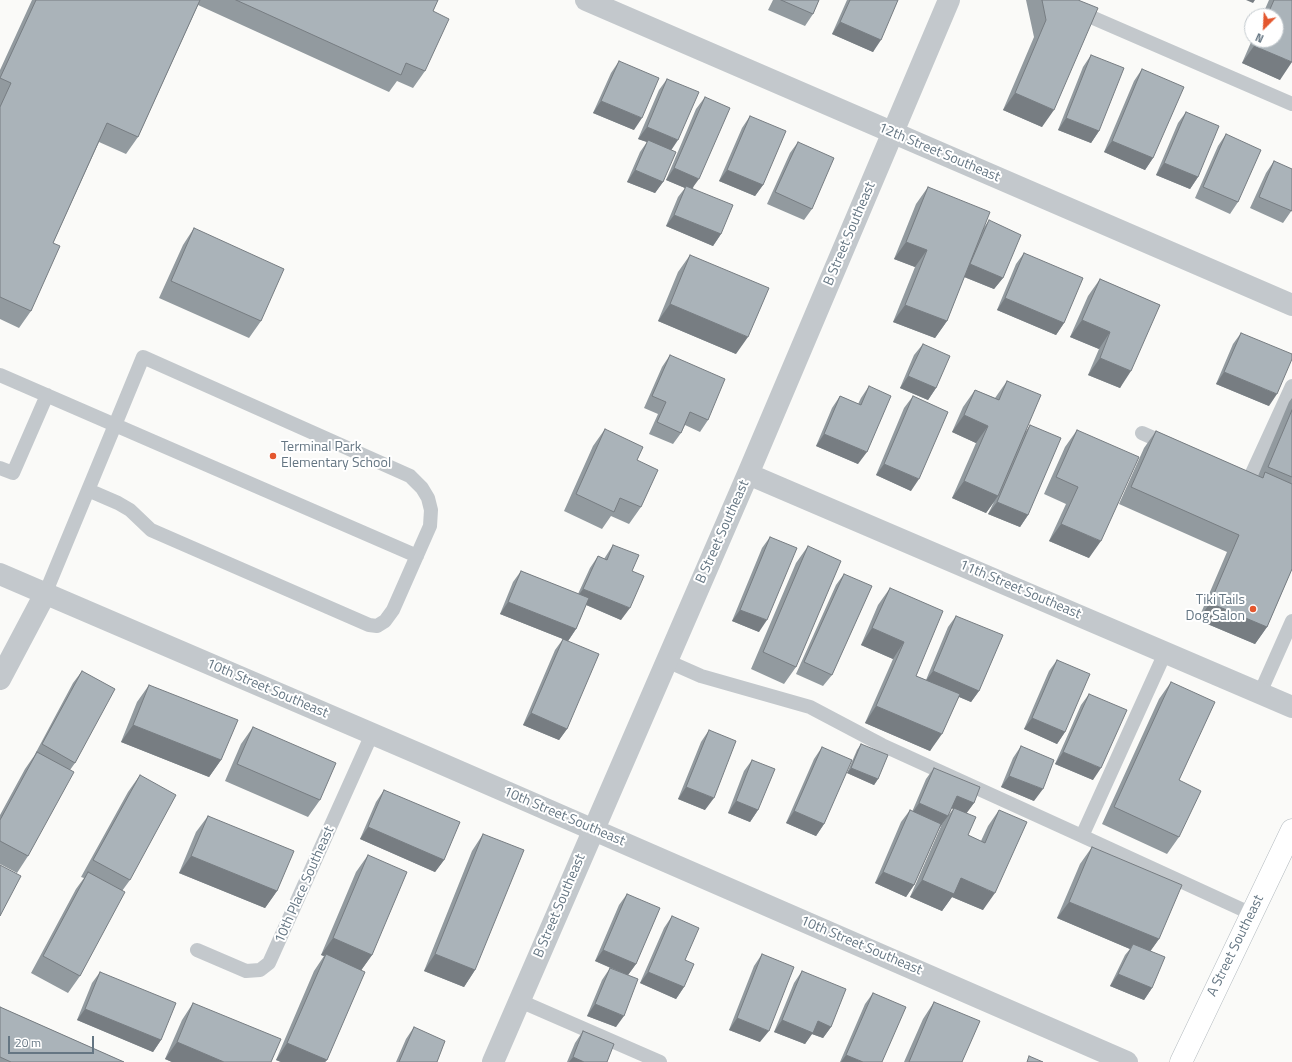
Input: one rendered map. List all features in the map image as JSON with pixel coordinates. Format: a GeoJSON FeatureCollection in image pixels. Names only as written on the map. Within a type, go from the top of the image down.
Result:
{"type":"FeatureCollection","features":[{"type":"Feature","properties":{"kind":"main road","name":"A Street Southeast"},"geometry":{"type":"LineString","coordinates":[[1181,1062],[1292,830]]}},
{"type":"Feature","properties":{"kind":"street","name":"12th Street Southeast"},"geometry":{"type":"LineString","coordinates":[[586,0],[1292,305]]}},
{"type":"Feature","properties":{"kind":"street","name":"B Street Southeast"},"geometry":{"type":"LineString","coordinates":[[493,1062],[748,474],[949,0]]}},
{"type":"Feature","properties":{"kind":"street","name":"11th Street Southeast"},"geometry":{"type":"LineString","coordinates":[[748,474],[1292,707]]}},
{"type":"Feature","properties":{"kind":"street","name":"10th Street Southeast"},"geometry":{"type":"LineString","coordinates":[[0,574],[1127,1062]]}},
{"type":"Feature","properties":{"kind":"street"},"geometry":{"type":"LineString","coordinates":[[0,679],[45,594]]}},
{"type":"Feature","properties":{"kind":"lane"},"geometry":{"type":"LineString","coordinates":[[1052,0],[1292,104]]}},
{"type":"Feature","properties":{"kind":"lane"},"geometry":{"type":"LineString","coordinates":[[45,594],[88,490],[115,425],[143,357],[410,476],[422,488],[428,498],[431,510],[430,526],[393,610],[385,621],[377,626],[369,624],[151,530],[130,510],[88,490]]}},
{"type":"Feature","properties":{"kind":"lane"},"geometry":{"type":"LineString","coordinates":[[0,374],[417,556]]}},
{"type":"Feature","properties":{"kind":"lane"},"geometry":{"type":"LineString","coordinates":[[1227,472],[1248,482],[1292,386]]}},
{"type":"Feature","properties":{"kind":"lane"},"geometry":{"type":"LineString","coordinates":[[0,468],[12,473],[47,395]]}},
{"type":"Feature","properties":{"kind":"lane"},"geometry":{"type":"LineString","coordinates":[[1142,433],[1178,449]]}},
{"type":"Feature","properties":{"kind":"lane"},"geometry":{"type":"LineString","coordinates":[[1260,693],[1292,621]]}},
{"type":"Feature","properties":{"kind":"lane"},"geometry":{"type":"LineString","coordinates":[[1082,836],[1165,653]]}},
{"type":"Feature","properties":{"kind":"lane"},"geometry":{"type":"LineString","coordinates":[[667,661],[701,676],[810,706],[882,745],[1252,914]]}},
{"type":"Feature","properties":{"kind":"lane","name":"10th Place Southeast"},"geometry":{"type":"LineString","coordinates":[[197,950],[246,971],[260,970],[269,962],[372,734]]}},
{"type":"Feature","properties":{"kind":"lane"},"geometry":{"type":"LineString","coordinates":[[520,1001],[660,1062]]}},
{"type":"Feature","properties":{"kind":"building"},"geometry":{"type":"Polygon","coordinates":[[[36,0],[200,0],[138,137],[107,123],[53,243],[60,246],[31,311],[0,297],[0,107],[11,83],[0,78],[36,0]]]}},
{"type":"Feature","properties":{"kind":"building"},"geometry":{"type":"Polygon","coordinates":[[[236,0],[438,0],[433,11],[449,19],[425,71],[406,63],[401,75],[236,0]]]}},
{"type":"Feature","properties":{"kind":"building"},"geometry":{"type":"Polygon","coordinates":[[[781,0],[819,0],[813,14],[781,0]]]}},
{"type":"Feature","properties":{"kind":"building"},"geometry":{"type":"Polygon","coordinates":[[[850,0],[898,0],[881,40],[840,22],[850,0]]]}},
{"type":"Feature","properties":{"kind":"building"},"geometry":{"type":"Polygon","coordinates":[[[1042,0],[1078,0],[1098,8],[1054,110],[1015,93],[1046,20],[1042,0]]]}},
{"type":"Feature","properties":{"kind":"building"},"geometry":{"type":"Polygon","coordinates":[[[1274,0],[1292,0],[1292,62],[1259,48],[1284,48],[1284,8],[1270,8],[1274,0]]]}},
{"type":"Feature","properties":{"kind":"building"},"geometry":{"type":"Polygon","coordinates":[[[1091,55],[1124,68],[1099,131],[1066,118],[1091,55]]]}},
{"type":"Feature","properties":{"kind":"building"},"geometry":{"type":"Polygon","coordinates":[[[619,61],[659,78],[642,118],[601,101],[619,61]]]}},
{"type":"Feature","properties":{"kind":"building"},"geometry":{"type":"Polygon","coordinates":[[[1142,69],[1184,87],[1153,158],[1112,141],[1142,69]]]}},
{"type":"Feature","properties":{"kind":"building"},"geometry":{"type":"Polygon","coordinates":[[[667,79],[699,92],[678,140],[647,127],[667,79]]]}},
{"type":"Feature","properties":{"kind":"building"},"geometry":{"type":"Polygon","coordinates":[[[705,97],[730,108],[699,179],[674,168],[705,97]]]}},
{"type":"Feature","properties":{"kind":"building"},"geometry":{"type":"Polygon","coordinates":[[[1186,112],[1219,126],[1198,177],[1164,163],[1186,112]]]}},
{"type":"Feature","properties":{"kind":"building"},"geometry":{"type":"Polygon","coordinates":[[[750,116],[786,131],[763,185],[727,170],[750,116]]]}},
{"type":"Feature","properties":{"kind":"building"},"geometry":{"type":"Polygon","coordinates":[[[1226,134],[1261,150],[1238,202],[1203,187],[1226,134]]]}},
{"type":"Feature","properties":{"kind":"building"},"geometry":{"type":"Polygon","coordinates":[[[648,140],[676,152],[663,182],[635,170],[648,140]]]}},
{"type":"Feature","properties":{"kind":"building"},"geometry":{"type":"Polygon","coordinates":[[[798,142],[834,158],[812,209],[775,192],[798,142]]]}},
{"type":"Feature","properties":{"kind":"building"},"geometry":{"type":"Polygon","coordinates":[[[1274,161],[1292,169],[1292,211],[1259,197],[1274,161]]]}},
{"type":"Feature","properties":{"kind":"building"},"geometry":{"type":"Polygon","coordinates":[[[686,186],[733,205],[721,234],[674,215],[686,186]]]}},
{"type":"Feature","properties":{"kind":"building"},"geometry":{"type":"Polygon","coordinates":[[[928,187],[990,212],[947,321],[905,305],[927,250],[906,242],[928,187]]]}},
{"type":"Feature","properties":{"kind":"building"},"geometry":{"type":"Polygon","coordinates":[[[989,220],[1021,235],[1003,278],[970,264],[989,220]]]}},
{"type":"Feature","properties":{"kind":"building"},"geometry":{"type":"Polygon","coordinates":[[[194,228],[284,269],[261,321],[171,281],[194,228]]]}},
{"type":"Feature","properties":{"kind":"building"},"geometry":{"type":"Polygon","coordinates":[[[1024,253],[1083,278],[1064,323],[1005,298],[1024,253]]]}},
{"type":"Feature","properties":{"kind":"building"},"geometry":{"type":"Polygon","coordinates":[[[690,255],[769,288],[748,337],[670,304],[690,255]]]}},
{"type":"Feature","properties":{"kind":"building"},"geometry":{"type":"Polygon","coordinates":[[[1100,279],[1160,305],[1131,371],[1100,358],[1110,332],[1082,320],[1100,279]]]}},
{"type":"Feature","properties":{"kind":"building"},"geometry":{"type":"Polygon","coordinates":[[[1241,333],[1292,354],[1292,359],[1277,394],[1224,372],[1241,333]]]}},
{"type":"Feature","properties":{"kind":"building"},"geometry":{"type":"Polygon","coordinates":[[[923,344],[950,356],[936,388],[908,376],[923,344]]]}},
{"type":"Feature","properties":{"kind":"building"},"geometry":{"type":"Polygon","coordinates":[[[670,355],[725,379],[708,420],[690,412],[681,433],[657,422],[666,402],[652,396],[670,355]]]}},
{"type":"Feature","properties":{"kind":"building"},"geometry":{"type":"Polygon","coordinates":[[[1007,381],[1041,395],[998,496],[964,481],[988,426],[964,415],[975,390],[999,400],[1007,381]]]}},
{"type":"Feature","properties":{"kind":"building"},"geometry":{"type":"Polygon","coordinates":[[[869,386],[891,396],[867,452],[824,434],[840,396],[861,405],[869,386]]]}},
{"type":"Feature","properties":{"kind":"building"},"geometry":{"type":"Polygon","coordinates":[[[913,396],[948,412],[919,479],[884,464],[913,396]]]}},
{"type":"Feature","properties":{"kind":"building"},"geometry":{"type":"Polygon","coordinates":[[[1292,410],[1292,477],[1268,467],[1292,410]]]}},
{"type":"Feature","properties":{"kind":"building"},"geometry":{"type":"Polygon","coordinates":[[[1030,425],[1061,438],[1028,515],[997,502],[1030,425]]]}},
{"type":"Feature","properties":{"kind":"building"},"geometry":{"type":"Polygon","coordinates":[[[605,429],[643,447],[637,460],[658,470],[641,507],[620,498],[614,512],[576,494],[605,429]]]}},
{"type":"Feature","properties":{"kind":"building"},"geometry":{"type":"Polygon","coordinates":[[[1077,430],[1139,457],[1101,541],[1061,524],[1078,487],[1056,477],[1077,430]]]}},
{"type":"Feature","properties":{"kind":"building"},"geometry":{"type":"Polygon","coordinates":[[[1156,431],[1263,478],[1265,472],[1292,484],[1292,569],[1267,627],[1210,603],[1239,535],[1131,487],[1156,431]]]}},
{"type":"Feature","properties":{"kind":"building"},"geometry":{"type":"Polygon","coordinates":[[[770,537],[797,548],[767,620],[740,610],[770,537]]]}},
{"type":"Feature","properties":{"kind":"building"},"geometry":{"type":"Polygon","coordinates":[[[613,545],[639,555],[632,571],[644,576],[630,608],[583,589],[598,556],[607,560],[613,545]]]}},
{"type":"Feature","properties":{"kind":"building"},"geometry":{"type":"Polygon","coordinates":[[[808,546],[841,561],[796,667],[763,652],[808,546]]]}},
{"type":"Feature","properties":{"kind":"building"},"geometry":{"type":"Polygon","coordinates":[[[521,571],[589,598],[576,629],[508,602],[521,571]]]}},
{"type":"Feature","properties":{"kind":"building"},"geometry":{"type":"Polygon","coordinates":[[[844,574],[872,586],[832,675],[804,662],[844,574]]]}},
{"type":"Feature","properties":{"kind":"building"},"geometry":{"type":"Polygon","coordinates":[[[890,588],[943,611],[916,676],[960,694],[942,734],[876,706],[904,642],[872,628],[890,588]]]}},
{"type":"Feature","properties":{"kind":"building"},"geometry":{"type":"Polygon","coordinates":[[[956,616],[1003,635],[979,691],[933,671],[956,616]]]}},
{"type":"Feature","properties":{"kind":"building"},"geometry":{"type":"Polygon","coordinates":[[[563,639],[599,654],[567,729],[531,713],[563,639]]]}},
{"type":"Feature","properties":{"kind":"building"},"geometry":{"type":"Polygon","coordinates":[[[1057,660],[1090,674],[1065,732],[1032,718],[1057,660]]]}},
{"type":"Feature","properties":{"kind":"building"},"geometry":{"type":"Polygon","coordinates":[[[82,671],[115,689],[75,763],[42,744],[82,671]]]}},
{"type":"Feature","properties":{"kind":"building"},"geometry":{"type":"Polygon","coordinates":[[[1171,682],[1215,702],[1179,780],[1201,791],[1179,837],[1114,807],[1171,682]]]}},
{"type":"Feature","properties":{"kind":"building"},"geometry":{"type":"Polygon","coordinates":[[[149,685],[238,720],[221,760],[133,725],[149,685]]]}},
{"type":"Feature","properties":{"kind":"building"},"geometry":{"type":"Polygon","coordinates":[[[1089,694],[1127,710],[1101,768],[1063,752],[1089,694]]]}},
{"type":"Feature","properties":{"kind":"building"},"geometry":{"type":"Polygon","coordinates":[[[253,727],[336,763],[320,800],[237,764],[253,727]]]}},
{"type":"Feature","properties":{"kind":"building"},"geometry":{"type":"Polygon","coordinates":[[[709,730],[736,741],[714,798],[686,787],[709,730]]]}},
{"type":"Feature","properties":{"kind":"building"},"geometry":{"type":"Polygon","coordinates":[[[861,744],[888,755],[878,779],[851,768],[861,744]]]}},
{"type":"Feature","properties":{"kind":"building"},"geometry":{"type":"Polygon","coordinates":[[[1021,746],[1054,760],[1043,789],[1009,776],[1021,746]]]}},
{"type":"Feature","properties":{"kind":"building"},"geometry":{"type":"Polygon","coordinates":[[[822,747],[852,760],[824,824],[794,811],[822,747]]]}},
{"type":"Feature","properties":{"kind":"building"},"geometry":{"type":"Polygon","coordinates":[[[37,752],[74,772],[28,856],[0,841],[0,820],[37,752]]]}},
{"type":"Feature","properties":{"kind":"building"},"geometry":{"type":"Polygon","coordinates":[[[752,760],[775,769],[758,810],[736,801],[752,760]]]}},
{"type":"Feature","properties":{"kind":"building"},"geometry":{"type":"Polygon","coordinates":[[[934,768],[980,787],[974,803],[957,796],[948,816],[919,803],[934,768]]]}},
{"type":"Feature","properties":{"kind":"building"},"geometry":{"type":"Polygon","coordinates":[[[140,775],[176,795],[130,880],[93,860],[140,775]]]}},
{"type":"Feature","properties":{"kind":"building"},"geometry":{"type":"Polygon","coordinates":[[[384,790],[460,822],[444,860],[368,827],[384,790]]]}},
{"type":"Feature","properties":{"kind":"building"},"geometry":{"type":"Polygon","coordinates":[[[954,808],[976,817],[968,835],[985,843],[999,810],[1027,822],[995,893],[961,878],[954,894],[922,880],[954,808]]]}},
{"type":"Feature","properties":{"kind":"building"},"geometry":{"type":"Polygon","coordinates":[[[910,810],[941,824],[914,885],[883,872],[910,810]]]}},
{"type":"Feature","properties":{"kind":"building"},"geometry":{"type":"Polygon","coordinates":[[[208,816],[294,851],[277,891],[191,856],[208,816]]]}},
{"type":"Feature","properties":{"kind":"building"},"geometry":{"type":"Polygon","coordinates":[[[483,834],[524,850],[475,970],[435,954],[483,834]]]}},
{"type":"Feature","properties":{"kind":"building"},"geometry":{"type":"Polygon","coordinates":[[[1092,847],[1182,885],[1159,939],[1069,902],[1092,847]]]}},
{"type":"Feature","properties":{"kind":"building"},"geometry":{"type":"Polygon","coordinates":[[[368,855],[407,872],[372,955],[333,938],[368,855]]]}},
{"type":"Feature","properties":{"kind":"building"},"geometry":{"type":"Polygon","coordinates":[[[0,865],[21,876],[0,916],[0,865]]]}},
{"type":"Feature","properties":{"kind":"building"},"geometry":{"type":"Polygon","coordinates":[[[88,872],[125,892],[80,976],[43,956],[88,872]]]}},
{"type":"Feature","properties":{"kind":"building"},"geometry":{"type":"Polygon","coordinates":[[[627,894],[660,908],[636,964],[603,950],[627,894]]]}},
{"type":"Feature","properties":{"kind":"building"},"geometry":{"type":"Polygon","coordinates":[[[672,916],[699,928],[685,960],[694,964],[684,987],[648,972],[672,916]]]}},
{"type":"Feature","properties":{"kind":"building"},"geometry":{"type":"Polygon","coordinates":[[[1133,944],[1165,957],[1152,988],[1118,974],[1133,944]]]}},
{"type":"Feature","properties":{"kind":"building"},"geometry":{"type":"Polygon","coordinates":[[[326,954],[365,972],[327,1060],[287,1043],[326,954]]]}},
{"type":"Feature","properties":{"kind":"building"},"geometry":{"type":"Polygon","coordinates":[[[762,954],[794,967],[769,1031],[737,1018],[762,954]]]}},
{"type":"Feature","properties":{"kind":"building"},"geometry":{"type":"Polygon","coordinates":[[[610,968],[638,979],[624,1016],[595,1004],[610,968]]]}},
{"type":"Feature","properties":{"kind":"building"},"geometry":{"type":"Polygon","coordinates":[[[802,971],[846,989],[831,1027],[818,1021],[813,1033],[782,1020],[802,971]]]}},
{"type":"Feature","properties":{"kind":"building"},"geometry":{"type":"Polygon","coordinates":[[[100,972],[176,1003],[161,1040],[85,1009],[100,972]]]}},
{"type":"Feature","properties":{"kind":"building"},"geometry":{"type":"Polygon","coordinates":[[[873,993],[906,1007],[882,1062],[863,1062],[846,1055],[873,993]]]}},
{"type":"Feature","properties":{"kind":"building"},"geometry":{"type":"Polygon","coordinates":[[[934,1002],[980,1021],[962,1062],[909,1062],[934,1002]]]}},
{"type":"Feature","properties":{"kind":"building"},"geometry":{"type":"Polygon","coordinates":[[[193,1003],[281,1039],[271,1062],[224,1062],[177,1042],[193,1003]]]}},
{"type":"Feature","properties":{"kind":"building"},"geometry":{"type":"Polygon","coordinates":[[[0,1007],[124,1062],[11,1062],[0,1057],[0,1007]]]}},
{"type":"Feature","properties":{"kind":"building"},"geometry":{"type":"Polygon","coordinates":[[[414,1027],[445,1041],[437,1062],[399,1062],[414,1027]]]}},
{"type":"Feature","properties":{"kind":"building"},"geometry":{"type":"Polygon","coordinates":[[[583,1031],[614,1044],[607,1062],[584,1062],[573,1057],[583,1031]]]}},
{"type":"Feature","properties":{"kind":"building"},"geometry":{"type":"Polygon","coordinates":[[[1029,1056],[1043,1062],[1027,1062],[1029,1056]]]}},
{"type":"Feature","properties":{"kind":"place","name":"Terminal Park Elementary School"},"geometry":{"type":"Point","coordinates":[273,456]}},
{"type":"Feature","properties":{"kind":"place","name":"Tiki Tails Dog Salon"},"geometry":{"type":"Point","coordinates":[1253,609]}}]}
